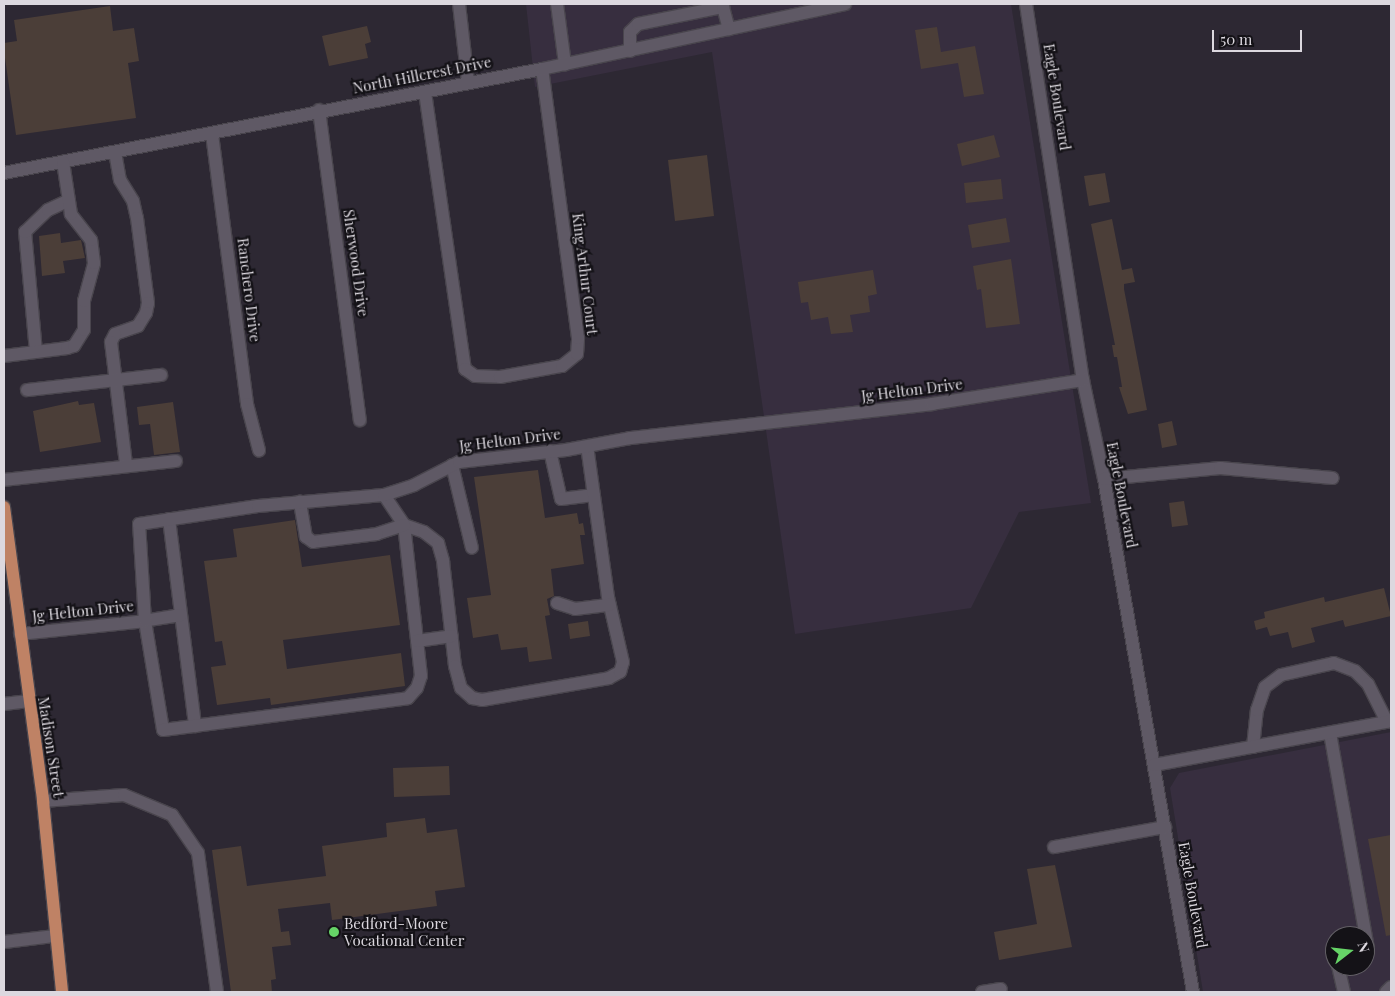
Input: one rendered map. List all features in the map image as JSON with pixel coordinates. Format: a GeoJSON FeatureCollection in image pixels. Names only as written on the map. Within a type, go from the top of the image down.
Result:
{"type":"FeatureCollection","features":[{"type":"Feature","properties":{"kind":"main road","name":"Madison Street"},"geometry":{"type":"LineString","coordinates":[[4,507],[27,701],[43,801],[54,936],[62,992]]}},
{"type":"Feature","properties":{"kind":"street"},"geometry":{"type":"LineString","coordinates":[[458,4],[468,82]]}},
{"type":"Feature","properties":{"kind":"street"},"geometry":{"type":"LineString","coordinates":[[557,4],[565,64]]}},
{"type":"Feature","properties":{"kind":"street","name":"North Hillcrest Drive"},"geometry":{"type":"LineString","coordinates":[[4,173],[212,134],[319,110],[425,92],[630,51],[845,4]]}},
{"type":"Feature","properties":{"kind":"street","name":"Eagle Boulevard"},"geometry":{"type":"LineString","coordinates":[[1026,4],[1082,380],[1104,479],[1193,992]]}},
{"type":"Feature","properties":{"kind":"street"},"geometry":{"type":"LineString","coordinates":[[630,51],[630,32],[638,24],[722,6],[729,30]]}},
{"type":"Feature","properties":{"kind":"street","name":"King Arthur Court"},"geometry":{"type":"LineString","coordinates":[[425,92],[465,370],[475,376],[500,377],[562,366],[577,354],[578,338],[542,68]]}},
{"type":"Feature","properties":{"kind":"street","name":"Sherwood Drive"},"geometry":{"type":"LineString","coordinates":[[319,110],[360,420]]}},
{"type":"Feature","properties":{"kind":"street","name":"Ranchero Drive"},"geometry":{"type":"LineString","coordinates":[[212,134],[247,404],[259,450]]}},
{"type":"Feature","properties":{"kind":"street"},"geometry":{"type":"LineString","coordinates":[[115,152],[120,180],[133,201],[137,218],[148,303],[142,322],[115,334],[111,342],[126,465]]}},
{"type":"Feature","properties":{"kind":"street"},"geometry":{"type":"LineString","coordinates":[[4,356],[74,346],[84,330],[84,300],[94,263],[92,240],[75,222],[69,200],[63,162]]}},
{"type":"Feature","properties":{"kind":"street"},"geometry":{"type":"LineString","coordinates":[[36,352],[25,232],[48,210],[69,200]]}},
{"type":"Feature","properties":{"kind":"street"},"geometry":{"type":"LineString","coordinates":[[27,390],[161,375]]}},
{"type":"Feature","properties":{"kind":"street","name":"Jg Helton Drive"},"geometry":{"type":"LineString","coordinates":[[20,634],[146,621],[139,524],[300,502],[384,495],[414,484],[452,465],[587,446],[932,404],[1082,380]]}},
{"type":"Feature","properties":{"kind":"street"},"geometry":{"type":"LineString","coordinates":[[300,502],[306,537],[313,542],[377,534],[404,525],[424,532],[438,543],[443,560],[452,636],[461,688],[472,698],[482,700],[609,678],[620,672],[623,662],[610,605],[587,446]]}},
{"type":"Feature","properties":{"kind":"street"},"geometry":{"type":"LineString","coordinates":[[550,452],[561,499],[594,495]]}},
{"type":"Feature","properties":{"kind":"street"},"geometry":{"type":"LineString","coordinates":[[4,480],[126,465],[176,462]]}},
{"type":"Feature","properties":{"kind":"street"},"geometry":{"type":"LineString","coordinates":[[452,465],[472,548]]}},
{"type":"Feature","properties":{"kind":"street"},"geometry":{"type":"LineString","coordinates":[[1104,479],[1220,468],[1333,478]]}},
{"type":"Feature","properties":{"kind":"street"},"geometry":{"type":"LineString","coordinates":[[181,616],[146,621],[163,730],[408,698],[417,688],[422,676],[404,525],[384,495]]}},
{"type":"Feature","properties":{"kind":"street"},"geometry":{"type":"LineString","coordinates":[[169,520],[195,726]]}},
{"type":"Feature","properties":{"kind":"street"},"geometry":{"type":"LineString","coordinates":[[557,603],[564,608],[576,609],[610,605]]}},
{"type":"Feature","properties":{"kind":"street"},"geometry":{"type":"LineString","coordinates":[[417,641],[452,636]]}},
{"type":"Feature","properties":{"kind":"street"},"geometry":{"type":"LineString","coordinates":[[1154,765],[1253,748],[1389,722],[1368,684],[1355,671],[1334,663],[1282,675],[1265,687],[1257,710],[1253,748]]}},
{"type":"Feature","properties":{"kind":"street"},"geometry":{"type":"LineString","coordinates":[[4,704],[27,701]]}},
{"type":"Feature","properties":{"kind":"street"},"geometry":{"type":"LineString","coordinates":[[1330,733],[1364,926]]}},
{"type":"Feature","properties":{"kind":"street"},"geometry":{"type":"LineString","coordinates":[[43,801],[124,794],[172,815],[198,853],[218,992]]}},
{"type":"Feature","properties":{"kind":"street"},"geometry":{"type":"LineString","coordinates":[[1054,847],[1165,827]]}},
{"type":"Feature","properties":{"kind":"street"},"geometry":{"type":"LineString","coordinates":[[4,942],[54,936]]}},
{"type":"Feature","properties":{"kind":"street"},"geometry":{"type":"LineString","coordinates":[[1340,976],[1344,992]]}},
{"type":"Feature","properties":{"kind":"street"},"geometry":{"type":"LineString","coordinates":[[1386,992],[1391,987]]}},
{"type":"Feature","properties":{"kind":"street"},"geometry":{"type":"LineString","coordinates":[[982,992],[1001,989]]}},
{"type":"Feature","properties":{"kind":"shaded area"},"geometry":{"type":"Polygon","coordinates":[[[526,4],[1011,4],[1091,503],[1019,512],[971,608],[795,634],[712,52],[535,87],[526,4]]]}},
{"type":"Feature","properties":{"kind":"shaded area"},"geometry":{"type":"Polygon","coordinates":[[[1391,732],[1391,992],[1203,992],[1170,788],[1179,773],[1391,732]]]}},
{"type":"Feature","properties":{"kind":"building"},"geometry":{"type":"Polygon","coordinates":[[[110,6],[113,31],[134,28],[139,61],[128,63],[136,118],[16,135],[4,51],[4,43],[17,41],[14,20],[110,6]]]}},
{"type":"Feature","properties":{"kind":"building"},"geometry":{"type":"Polygon","coordinates":[[[367,26],[371,42],[365,44],[368,58],[329,66],[322,36],[367,26]]]}},
{"type":"Feature","properties":{"kind":"building"},"geometry":{"type":"Polygon","coordinates":[[[937,27],[941,52],[975,46],[984,94],[964,97],[958,63],[921,69],[915,30],[937,27]]]}},
{"type":"Feature","properties":{"kind":"building"},"geometry":{"type":"Polygon","coordinates":[[[994,135],[1000,157],[962,166],[957,144],[994,135]]]}},
{"type":"Feature","properties":{"kind":"building"},"geometry":{"type":"Polygon","coordinates":[[[707,155],[714,216],[675,221],[668,160],[707,155]]]}},
{"type":"Feature","properties":{"kind":"building"},"geometry":{"type":"Polygon","coordinates":[[[1105,173],[1110,202],[1089,206],[1084,176],[1105,173]]]}},
{"type":"Feature","properties":{"kind":"building"},"geometry":{"type":"Polygon","coordinates":[[[1001,179],[1003,199],[966,203],[964,183],[1001,179]]]}},
{"type":"Feature","properties":{"kind":"building"},"geometry":{"type":"Polygon","coordinates":[[[1006,218],[1010,242],[972,248],[968,225],[1006,218]]]}},
{"type":"Feature","properties":{"kind":"building"},"geometry":{"type":"Polygon","coordinates":[[[1112,219],[1122,270],[1132,268],[1135,282],[1124,284],[1124,289],[1147,410],[1128,414],[1119,387],[1122,387],[1117,357],[1114,357],[1112,345],[1115,345],[1091,224],[1112,219]]]}},
{"type":"Feature","properties":{"kind":"building"},"geometry":{"type":"Polygon","coordinates":[[[60,233],[61,243],[81,240],[85,258],[63,261],[65,273],[42,276],[39,236],[60,233]]]}},
{"type":"Feature","properties":{"kind":"building"},"geometry":{"type":"Polygon","coordinates":[[[1011,259],[1020,324],[986,328],[981,289],[977,290],[973,266],[1011,259]]]}},
{"type":"Feature","properties":{"kind":"building"},"geometry":{"type":"Polygon","coordinates":[[[873,270],[877,294],[868,296],[870,312],[850,315],[853,332],[831,334],[828,317],[811,320],[808,302],[801,303],[798,282],[873,270]]]}},
{"type":"Feature","properties":{"kind":"building"},"geometry":{"type":"Polygon","coordinates":[[[78,401],[79,405],[94,403],[101,442],[40,452],[33,411],[78,401]]]}},
{"type":"Feature","properties":{"kind":"building"},"geometry":{"type":"Polygon","coordinates":[[[173,402],[180,452],[154,455],[150,424],[139,425],[137,407],[173,402]]]}},
{"type":"Feature","properties":{"kind":"building"},"geometry":{"type":"Polygon","coordinates":[[[1172,421],[1177,445],[1162,448],[1158,424],[1172,421]]]}},
{"type":"Feature","properties":{"kind":"building"},"geometry":{"type":"Polygon","coordinates":[[[538,470],[545,518],[577,513],[579,524],[583,523],[585,535],[580,535],[584,564],[551,569],[554,596],[547,599],[550,615],[545,616],[552,659],[529,662],[527,647],[501,650],[498,634],[473,638],[467,598],[491,595],[474,477],[538,470]]]}},
{"type":"Feature","properties":{"kind":"building"},"geometry":{"type":"Polygon","coordinates":[[[1184,501],[1188,525],[1172,527],[1169,503],[1184,501]]]}},
{"type":"Feature","properties":{"kind":"building"},"geometry":{"type":"Polygon","coordinates":[[[295,520],[302,567],[390,555],[400,625],[283,640],[287,669],[401,653],[405,686],[271,705],[270,698],[217,705],[211,667],[226,665],[222,641],[215,642],[204,561],[237,557],[233,529],[295,520]]]}},
{"type":"Feature","properties":{"kind":"building"},"geometry":{"type":"Polygon","coordinates":[[[1384,588],[1391,616],[1345,627],[1343,620],[1311,628],[1315,642],[1292,648],[1288,632],[1270,636],[1267,627],[1256,630],[1254,621],[1265,618],[1264,612],[1324,597],[1325,602],[1384,588]]]}},
{"type":"Feature","properties":{"kind":"building"},"geometry":{"type":"Polygon","coordinates":[[[588,621],[590,636],[570,639],[568,624],[588,621]]]}},
{"type":"Feature","properties":{"kind":"building"},"geometry":{"type":"Polygon","coordinates":[[[449,766],[450,795],[394,797],[393,768],[449,766]]]}},
{"type":"Feature","properties":{"kind":"building"},"geometry":{"type":"Polygon","coordinates":[[[425,818],[427,833],[457,829],[465,887],[435,891],[437,906],[332,920],[330,903],[278,909],[281,932],[289,931],[291,945],[272,947],[276,979],[271,980],[272,992],[231,992],[212,850],[241,846],[247,886],[326,876],[322,846],[387,837],[386,823],[425,818]]]}},
{"type":"Feature","properties":{"kind":"building"},"geometry":{"type":"Polygon","coordinates":[[[1391,835],[1391,935],[1386,936],[1368,839],[1391,835]]]}},
{"type":"Feature","properties":{"kind":"building"},"geometry":{"type":"Polygon","coordinates":[[[1055,865],[1072,947],[999,960],[994,932],[1037,924],[1027,869],[1055,865]]]}},
{"type":"Feature","properties":{"kind":"place","name":"Bedford-Moore Vocational Center"},"geometry":{"type":"Point","coordinates":[334,932]}}]}
